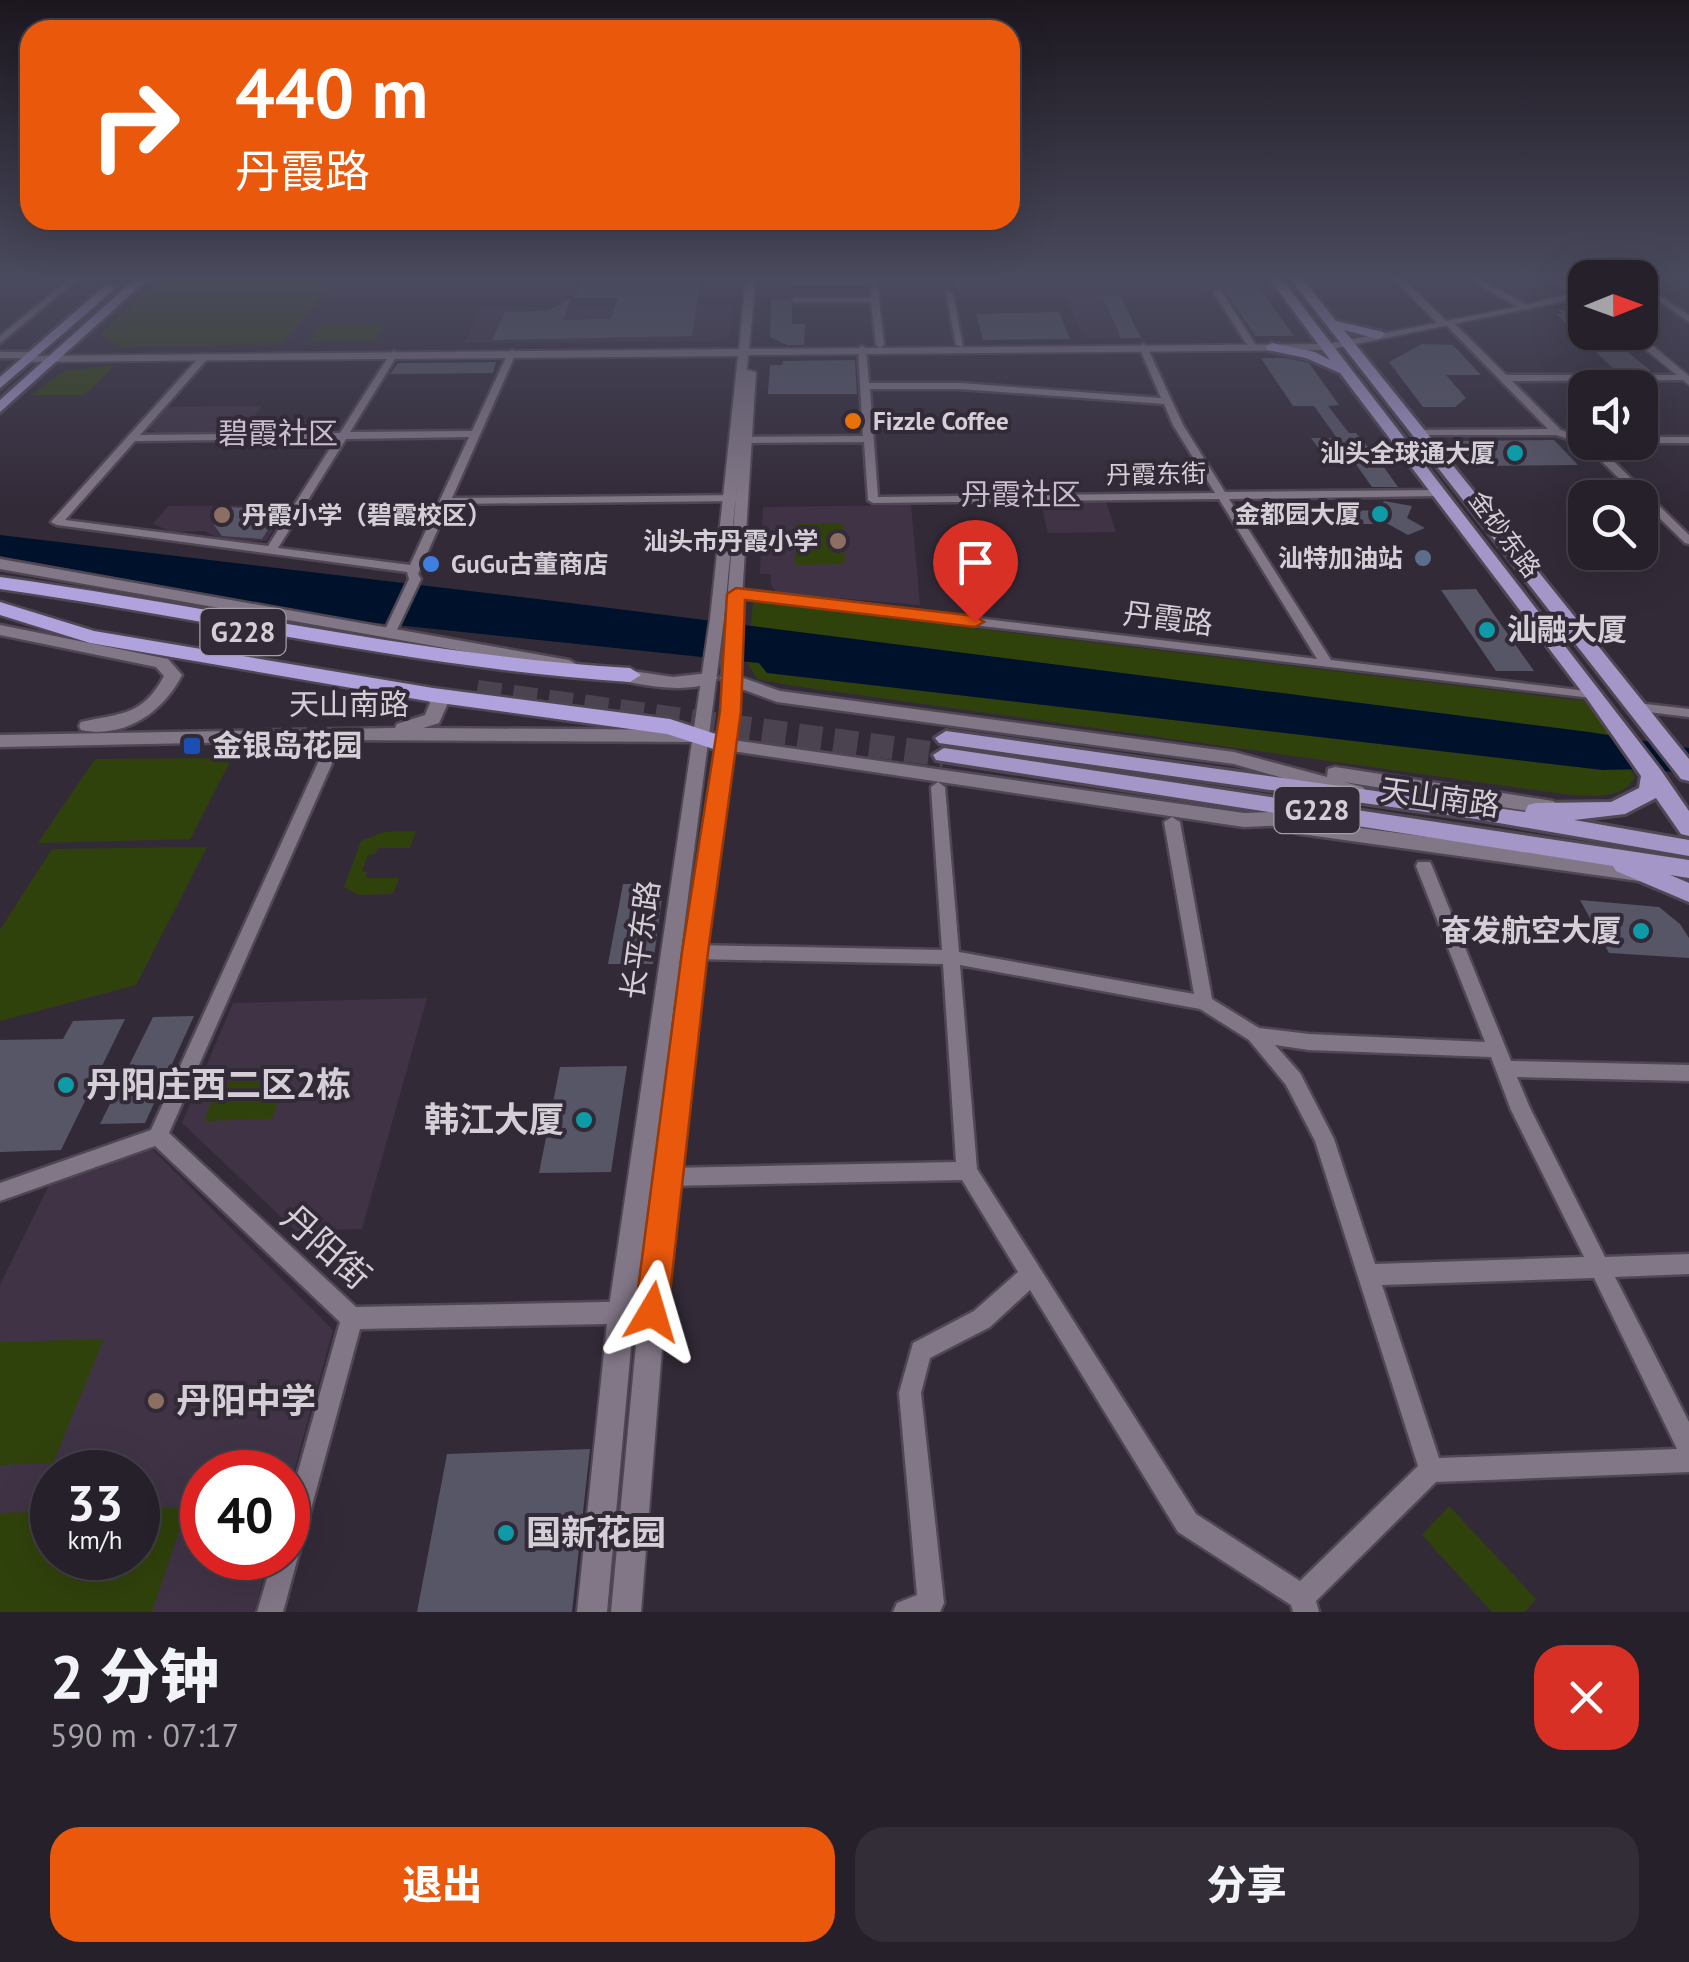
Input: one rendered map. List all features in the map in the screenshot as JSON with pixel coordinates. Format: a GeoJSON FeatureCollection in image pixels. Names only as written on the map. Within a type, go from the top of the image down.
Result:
{"type":"FeatureCollection","features":[{"type":"Feature","properties":{"kind":"highway"},"geometry":{"type":"LineString","coordinates":[[0,586],[119,598],[375,646],[580,674],[630,676]]}},
{"type":"Feature","properties":{"kind":"highway","name":"G228"},"geometry":{"type":"LineString","coordinates":[[0,586],[482,684],[0,607]]}},
{"type":"Feature","properties":{"kind":"highway"},"geometry":{"type":"LineString","coordinates":[[0,607],[90,637],[433,696],[670,728],[726,745]]}},
{"type":"Feature","properties":{"kind":"main road"},"geometry":{"type":"LineString","coordinates":[[0,384],[36,352]]}},
{"type":"Feature","properties":{"kind":"main road"},"geometry":{"type":"LineString","coordinates":[[0,408],[61,352]]}},
{"type":"Feature","properties":{"kind":"main road"},"geometry":{"type":"LineString","coordinates":[[1301,352],[1350,377]]}},
{"type":"Feature","properties":{"kind":"main road","name":"金砂东路"},"geometry":{"type":"LineString","coordinates":[[1331,352],[1621,731],[1689,828]]}},
{"type":"Feature","properties":{"kind":"main road","name":"金砂东路"},"geometry":{"type":"LineString","coordinates":[[1355,352],[1689,774]]}},
{"type":"Feature","properties":{"kind":"main road"},"geometry":{"type":"LineString","coordinates":[[1361,360],[1367,352]]}},
{"type":"Feature","properties":{"kind":"main road"},"geometry":{"type":"LineString","coordinates":[[0,564],[673,683],[720,670]]}},
{"type":"Feature","properties":{"kind":"main road"},"geometry":{"type":"LineString","coordinates":[[0,630],[162,663],[172,675],[160,699],[129,721],[6,735]]}},
{"type":"Feature","properties":{"kind":"main road","name":"天山南路"},"geometry":{"type":"LineString","coordinates":[[720,670],[777,696],[1234,758],[1570,810]]}},
{"type":"Feature","properties":{"kind":"main road","name":"天山南路"},"geometry":{"type":"LineString","coordinates":[[6,735],[405,728],[432,719],[439,703],[433,696]]}},
{"type":"Feature","properties":{"kind":"main road","name":"天山南路"},"geometry":{"type":"LineString","coordinates":[[6,735],[699,736]]}},
{"type":"Feature","properties":{"kind":"main road"},"geometry":{"type":"LineString","coordinates":[[726,745],[1648,874]]}},
{"type":"Feature","properties":{"kind":"main road","name":"天山南路"},"geometry":{"type":"LineString","coordinates":[[1689,848],[1372,796],[945,747],[1689,868]]}},
{"type":"Feature","properties":{"kind":"main road","name":"天山南路"},"geometry":{"type":"LineString","coordinates":[[1234,758],[1372,796]]}},
{"type":"Feature","properties":{"kind":"main road"},"geometry":{"type":"LineString","coordinates":[[1476,811],[1622,808],[1650,792],[1652,774]]}},
{"type":"Feature","properties":{"kind":"main road"},"geometry":{"type":"LineString","coordinates":[[1244,820],[1355,816]]}},
{"type":"Feature","properties":{"kind":"main road"},"geometry":{"type":"LineString","coordinates":[[1583,850],[1689,893]]}},
{"type":"Feature","properties":{"kind":"street"},"geometry":{"type":"LineString","coordinates":[[56,357],[468,352]]}},
{"type":"Feature","properties":{"kind":"street"},"geometry":{"type":"LineString","coordinates":[[0,356],[557,352]]}},
{"type":"Feature","properties":{"kind":"street","name":"长平东路"},"geometry":{"type":"LineString","coordinates":[[726,620],[736,594],[734,498],[746,440],[747,352]]}},
{"type":"Feature","properties":{"kind":"street","name":"长平东路"},"geometry":{"type":"LineString","coordinates":[[592,1612],[621,1314],[699,736],[720,670],[747,352]]}},
{"type":"Feature","properties":{"kind":"street"},"geometry":{"type":"LineString","coordinates":[[746,440],[868,439],[862,352]]}},
{"type":"Feature","properties":{"kind":"street"},"geometry":{"type":"LineString","coordinates":[[1145,352],[1167,401],[1221,495],[1326,662]]}},
{"type":"Feature","properties":{"kind":"street"},"geometry":{"type":"LineString","coordinates":[[1477,352],[1558,432]]}},
{"type":"Feature","properties":{"kind":"street"},"geometry":{"type":"LineString","coordinates":[[1654,352],[1686,379]]}},
{"type":"Feature","properties":{"kind":"street"},"geometry":{"type":"LineString","coordinates":[[390,631],[512,353]]}},
{"type":"Feature","properties":{"kind":"street"},"geometry":{"type":"LineString","coordinates":[[270,550],[394,354]]}},
{"type":"Feature","properties":{"kind":"street"},"geometry":{"type":"LineString","coordinates":[[205,356],[57,522],[415,574]]}},
{"type":"Feature","properties":{"kind":"street"},"geometry":{"type":"LineString","coordinates":[[1504,378],[1686,379]]}},
{"type":"Feature","properties":{"kind":"street"},"geometry":{"type":"LineString","coordinates":[[864,386],[960,386],[1167,401]]}},
{"type":"Feature","properties":{"kind":"street"},"geometry":{"type":"LineString","coordinates":[[1419,434],[1558,432],[1568,436]]}},
{"type":"Feature","properties":{"kind":"street"},"geometry":{"type":"LineString","coordinates":[[132,438],[475,434]]}},
{"type":"Feature","properties":{"kind":"street","name":"丹霞东街"},"geometry":{"type":"LineString","coordinates":[[868,439],[873,500],[1439,493]]}},
{"type":"Feature","properties":{"kind":"street"},"geometry":{"type":"LineString","coordinates":[[1658,440],[1689,440]]}},
{"type":"Feature","properties":{"kind":"street"},"geometry":{"type":"LineString","coordinates":[[1605,460],[1687,538]]}},
{"type":"Feature","properties":{"kind":"street"},"geometry":{"type":"LineString","coordinates":[[444,501],[734,498]]}},
{"type":"Feature","properties":{"kind":"street","name":"丹霞路"},"geometry":{"type":"LineString","coordinates":[[736,594],[1594,696]]}},
{"type":"Feature","properties":{"kind":"street","name":"长平东路"},"geometry":{"type":"LineString","coordinates":[[626,1612],[652,1312],[695,952],[732,692],[720,670]]}},
{"type":"Feature","properties":{"kind":"street"},"geometry":{"type":"LineString","coordinates":[[1637,707],[1689,713]]}},
{"type":"Feature","properties":{"kind":"street"},"geometry":{"type":"LineString","coordinates":[[0,1192],[158,1136],[338,734]]}},
{"type":"Feature","properties":{"kind":"street"},"geometry":{"type":"LineString","coordinates":[[938,787],[968,1171],[1187,1523],[1304,1604],[1432,1470],[1689,1460]]}},
{"type":"Feature","properties":{"kind":"street"},"geometry":{"type":"LineString","coordinates":[[1172,822],[1204,1003]]}},
{"type":"Feature","properties":{"kind":"street"},"geometry":{"type":"LineString","coordinates":[[1424,866],[1520,1110],[1689,1448]]}},
{"type":"Feature","properties":{"kind":"street"},"geometry":{"type":"LineString","coordinates":[[695,952],[950,956],[1204,1003],[1256,1035],[1293,1079],[1324,1139],[1432,1470]]}},
{"type":"Feature","properties":{"kind":"street"},"geometry":{"type":"LineString","coordinates":[[1256,1035],[1501,1060],[1689,1073]]}},
{"type":"Feature","properties":{"kind":"street","name":"丹阳街"},"geometry":{"type":"LineString","coordinates":[[158,1136],[352,1318],[652,1312]]}},
{"type":"Feature","properties":{"kind":"street"},"geometry":{"type":"LineString","coordinates":[[668,1177],[968,1171]]}},
{"type":"Feature","properties":{"kind":"street"},"geometry":{"type":"LineString","coordinates":[[1369,1274],[1689,1264]]}},
{"type":"Feature","properties":{"kind":"street"},"geometry":{"type":"LineString","coordinates":[[906,1612],[931,1603],[910,1393],[921,1351],[982,1319],[1032,1274]]}},
{"type":"Feature","properties":{"kind":"street"},"geometry":{"type":"LineString","coordinates":[[310,1470],[352,1318]]}},
{"type":"Feature","properties":{"kind":"street"},"geometry":{"type":"LineString","coordinates":[[270,1612],[279,1580]]}},
{"type":"Feature","properties":{"kind":"shaded area"},"geometry":{"type":"Polygon","coordinates":[[[262,406],[240,434],[163,435],[144,427],[163,407],[262,406]]]}},
{"type":"Feature","properties":{"kind":"shaded area"},"geometry":{"type":"Polygon","coordinates":[[[1106,502],[1116,532],[1048,533],[1041,503],[1106,502]]]}},
{"type":"Feature","properties":{"kind":"shaded area","name":"丹霞小学（碧霞校区）"},"geometry":{"type":"Polygon","coordinates":[[[289,505],[266,541],[226,541],[204,531],[172,532],[153,524],[168,506],[289,505]]]}},
{"type":"Feature","properties":{"kind":"shaded area","name":"汕头市丹霞小学"},"geometry":{"type":"Polygon","coordinates":[[[911,505],[920,605],[777,593],[771,585],[771,574],[760,574],[763,507],[911,505]]]}},
{"type":"Feature","properties":{"kind":"shaded area"},"geometry":{"type":"Polygon","coordinates":[[[427,998],[362,1229],[296,1231],[182,1123],[233,1003],[427,998]]]}},
{"type":"Feature","properties":{"kind":"shaded area","name":"丹阳中学"},"geometry":{"type":"Polygon","coordinates":[[[152,1149],[333,1330],[300,1450],[180,1450],[180,1580],[263,1580],[254,1612],[0,1612],[0,1285],[49,1185],[152,1149]]]}},
{"type":"Feature","properties":{"kind":"green space"},"geometry":{"type":"Polygon","coordinates":[[[115,365],[84,395],[31,395],[65,371],[115,365]]]}},
{"type":"Feature","properties":{"kind":"green space"},"geometry":{"type":"Polygon","coordinates":[[[843,523],[845,564],[795,565],[796,524],[843,523]]]}},
{"type":"Feature","properties":{"kind":"green space"},"geometry":{"type":"Polygon","coordinates":[[[753,602],[1586,701],[1612,736],[751,627],[753,602]]]}},
{"type":"Feature","properties":{"kind":"green space"},"geometry":{"type":"Polygon","coordinates":[[[747,662],[759,663],[776,674],[1603,770],[1629,768],[1635,777],[1613,793],[1564,794],[788,685],[757,679],[747,662]]]}},
{"type":"Feature","properties":{"kind":"green space"},"geometry":{"type":"Polygon","coordinates":[[[232,758],[190,839],[38,843],[95,759],[232,758]]]}},
{"type":"Feature","properties":{"kind":"green space"},"geometry":{"type":"Polygon","coordinates":[[[416,831],[410,848],[378,848],[375,854],[368,855],[362,871],[367,872],[366,878],[399,878],[393,894],[359,895],[344,887],[361,841],[384,832],[416,831]]]}},
{"type":"Feature","properties":{"kind":"green space"},"geometry":{"type":"Polygon","coordinates":[[[207,847],[136,985],[0,1021],[0,930],[52,849],[207,847]]]}},
{"type":"Feature","properties":{"kind":"green space"},"geometry":{"type":"Polygon","coordinates":[[[286,1081],[272,1119],[204,1121],[219,1082],[286,1081]]]}},
{"type":"Feature","properties":{"kind":"green space"},"geometry":{"type":"Polygon","coordinates":[[[104,1339],[58,1450],[30,1450],[30,1464],[0,1465],[0,1342],[104,1339]]]}},
{"type":"Feature","properties":{"kind":"green space"},"geometry":{"type":"Polygon","coordinates":[[[1449,1506],[1536,1599],[1525,1612],[1492,1612],[1422,1535],[1449,1506]]]}},
{"type":"Feature","properties":{"kind":"green space"},"geometry":{"type":"Polygon","coordinates":[[[180,1507],[180,1528],[152,1612],[0,1612],[0,1513],[30,1512],[30,1580],[160,1580],[160,1508],[180,1507]]]}},
{"type":"Feature","properties":{"kind":"water"},"geometry":{"type":"Polygon","coordinates":[[[0,535],[1589,732],[1689,748],[1689,774],[1603,770],[767,673],[759,663],[358,621],[0,556],[0,535]]]}},
{"type":"Feature","properties":{"kind":"building"},"geometry":{"type":"Polygon","coordinates":[[[1407,352],[1460,352],[1481,375],[1446,375],[1466,398],[1455,407],[1423,407],[1389,362],[1407,352]]]}},
{"type":"Feature","properties":{"kind":"building"},"geometry":{"type":"Polygon","coordinates":[[[1596,352],[1628,352],[1650,370],[1615,370],[1596,352]]]}},
{"type":"Feature","properties":{"kind":"building"},"geometry":{"type":"Polygon","coordinates":[[[1261,358],[1309,363],[1339,405],[1328,406],[1349,433],[1356,433],[1376,456],[1398,487],[1372,487],[1345,449],[1319,449],[1311,438],[1337,438],[1314,406],[1293,406],[1261,358]]]}},
{"type":"Feature","properties":{"kind":"building"},"geometry":{"type":"Polygon","coordinates":[[[855,360],[857,394],[768,394],[770,365],[782,365],[783,361],[855,360]]]}},
{"type":"Feature","properties":{"kind":"building"},"geometry":{"type":"Polygon","coordinates":[[[496,362],[493,373],[390,374],[398,363],[496,362]]]}},
{"type":"Feature","properties":{"kind":"building","name":"汕头全球通大厦"},"geometry":{"type":"Polygon","coordinates":[[[1554,440],[1568,455],[1568,460],[1578,465],[1476,466],[1454,441],[1554,440]]]}},
{"type":"Feature","properties":{"kind":"building","name":"金都园大厦"},"geometry":{"type":"Polygon","coordinates":[[[1384,501],[1412,506],[1407,518],[1425,528],[1408,535],[1388,524],[1358,524],[1349,511],[1378,510],[1384,501]]]}},
{"type":"Feature","properties":{"kind":"building","name":"丹霞小学（碧霞校区）"},"geometry":{"type":"Polygon","coordinates":[[[227,507],[282,508],[262,539],[222,536],[214,525],[227,507]]]}},
{"type":"Feature","properties":{"kind":"building","name":"汕融大厦"},"geometry":{"type":"Polygon","coordinates":[[[1476,589],[1534,671],[1496,671],[1441,590],[1476,589]]]}},
{"type":"Feature","properties":{"kind":"building"},"geometry":{"type":"Polygon","coordinates":[[[623,884],[664,884],[653,964],[608,964],[623,884]]]}},
{"type":"Feature","properties":{"kind":"building","name":"奋发航空大厦"},"geometry":{"type":"Polygon","coordinates":[[[1580,900],[1659,907],[1680,924],[1689,938],[1689,958],[1609,953],[1580,900]]]}},
{"type":"Feature","properties":{"kind":"building"},"geometry":{"type":"Polygon","coordinates":[[[194,1016],[145,1123],[100,1124],[153,1017],[194,1016]]]}},
{"type":"Feature","properties":{"kind":"building","name":"丹阳庄西二区2栋"},"geometry":{"type":"Polygon","coordinates":[[[125,1019],[61,1150],[0,1152],[0,1040],[63,1039],[73,1021],[125,1019]]]}},
{"type":"Feature","properties":{"kind":"building","name":"韩江大厦"},"geometry":{"type":"Polygon","coordinates":[[[627,1066],[611,1172],[539,1173],[560,1067],[627,1066]]]}},
{"type":"Feature","properties":{"kind":"building","name":"国新花园"},"geometry":{"type":"Polygon","coordinates":[[[590,1449],[572,1612],[417,1612],[447,1454],[590,1449]]]}},
{"type":"Feature","properties":{"kind":"tunnel"},"geometry":{"type":"LineString","coordinates":[[477,692],[944,755]]}},
{"type":"Feature","properties":{"kind":"place","name":"Fizzle Coffee"},"geometry":{"type":"Point","coordinates":[853,421]}},
{"type":"Feature","properties":{"kind":"place","name":"汕头全球通大厦"},"geometry":{"type":"Point","coordinates":[1515,453]}},
{"type":"Feature","properties":{"kind":"place","name":"金都园大厦"},"geometry":{"type":"Point","coordinates":[1380,514]}},
{"type":"Feature","properties":{"kind":"place","name":"丹霞小学（碧霞校区）"},"geometry":{"type":"Point","coordinates":[222,515]}},
{"type":"Feature","properties":{"kind":"place","name":"汕头市丹霞小学"},"geometry":{"type":"Point","coordinates":[838,541]}},
{"type":"Feature","properties":{"kind":"place","name":"汕特加油站"},"geometry":{"type":"Point","coordinates":[1423,558]}},
{"type":"Feature","properties":{"kind":"place","name":"GuGu古董商店"},"geometry":{"type":"Point","coordinates":[431,564]}},
{"type":"Feature","properties":{"kind":"place","name":"汕融大厦"},"geometry":{"type":"Point","coordinates":[1487,630]}},
{"type":"Feature","properties":{"kind":"place","name":"金银岛花园"},"geometry":{"type":"Point","coordinates":[192,746]}},
{"type":"Feature","properties":{"kind":"place","name":"奋发航空大厦"},"geometry":{"type":"Point","coordinates":[1641,931]}},
{"type":"Feature","properties":{"kind":"place","name":"丹阳庄西二区2栋"},"geometry":{"type":"Point","coordinates":[66,1085]}},
{"type":"Feature","properties":{"kind":"place","name":"韩江大厦"},"geometry":{"type":"Point","coordinates":[584,1120]}},
{"type":"Feature","properties":{"kind":"place","name":"丹阳中学"},"geometry":{"type":"Point","coordinates":[156,1401]}},
{"type":"Feature","properties":{"kind":"place","name":"国新花园"},"geometry":{"type":"Point","coordinates":[506,1533]}},
{"type":"Feature","properties":{"kind":"district","name":"碧霞社区"},"geometry":{"type":"Point","coordinates":[278,434]}},
{"type":"Feature","properties":{"kind":"district","name":"丹霞社区"},"geometry":{"type":"Point","coordinates":[1021,495]}},
{"type":"Feature","properties":{"kind":"route"},"geometry":{"type":"LineString","coordinates":[[652,1312],[695,952],[731,711],[729,683],[736,594],[975,622]]}}]}
